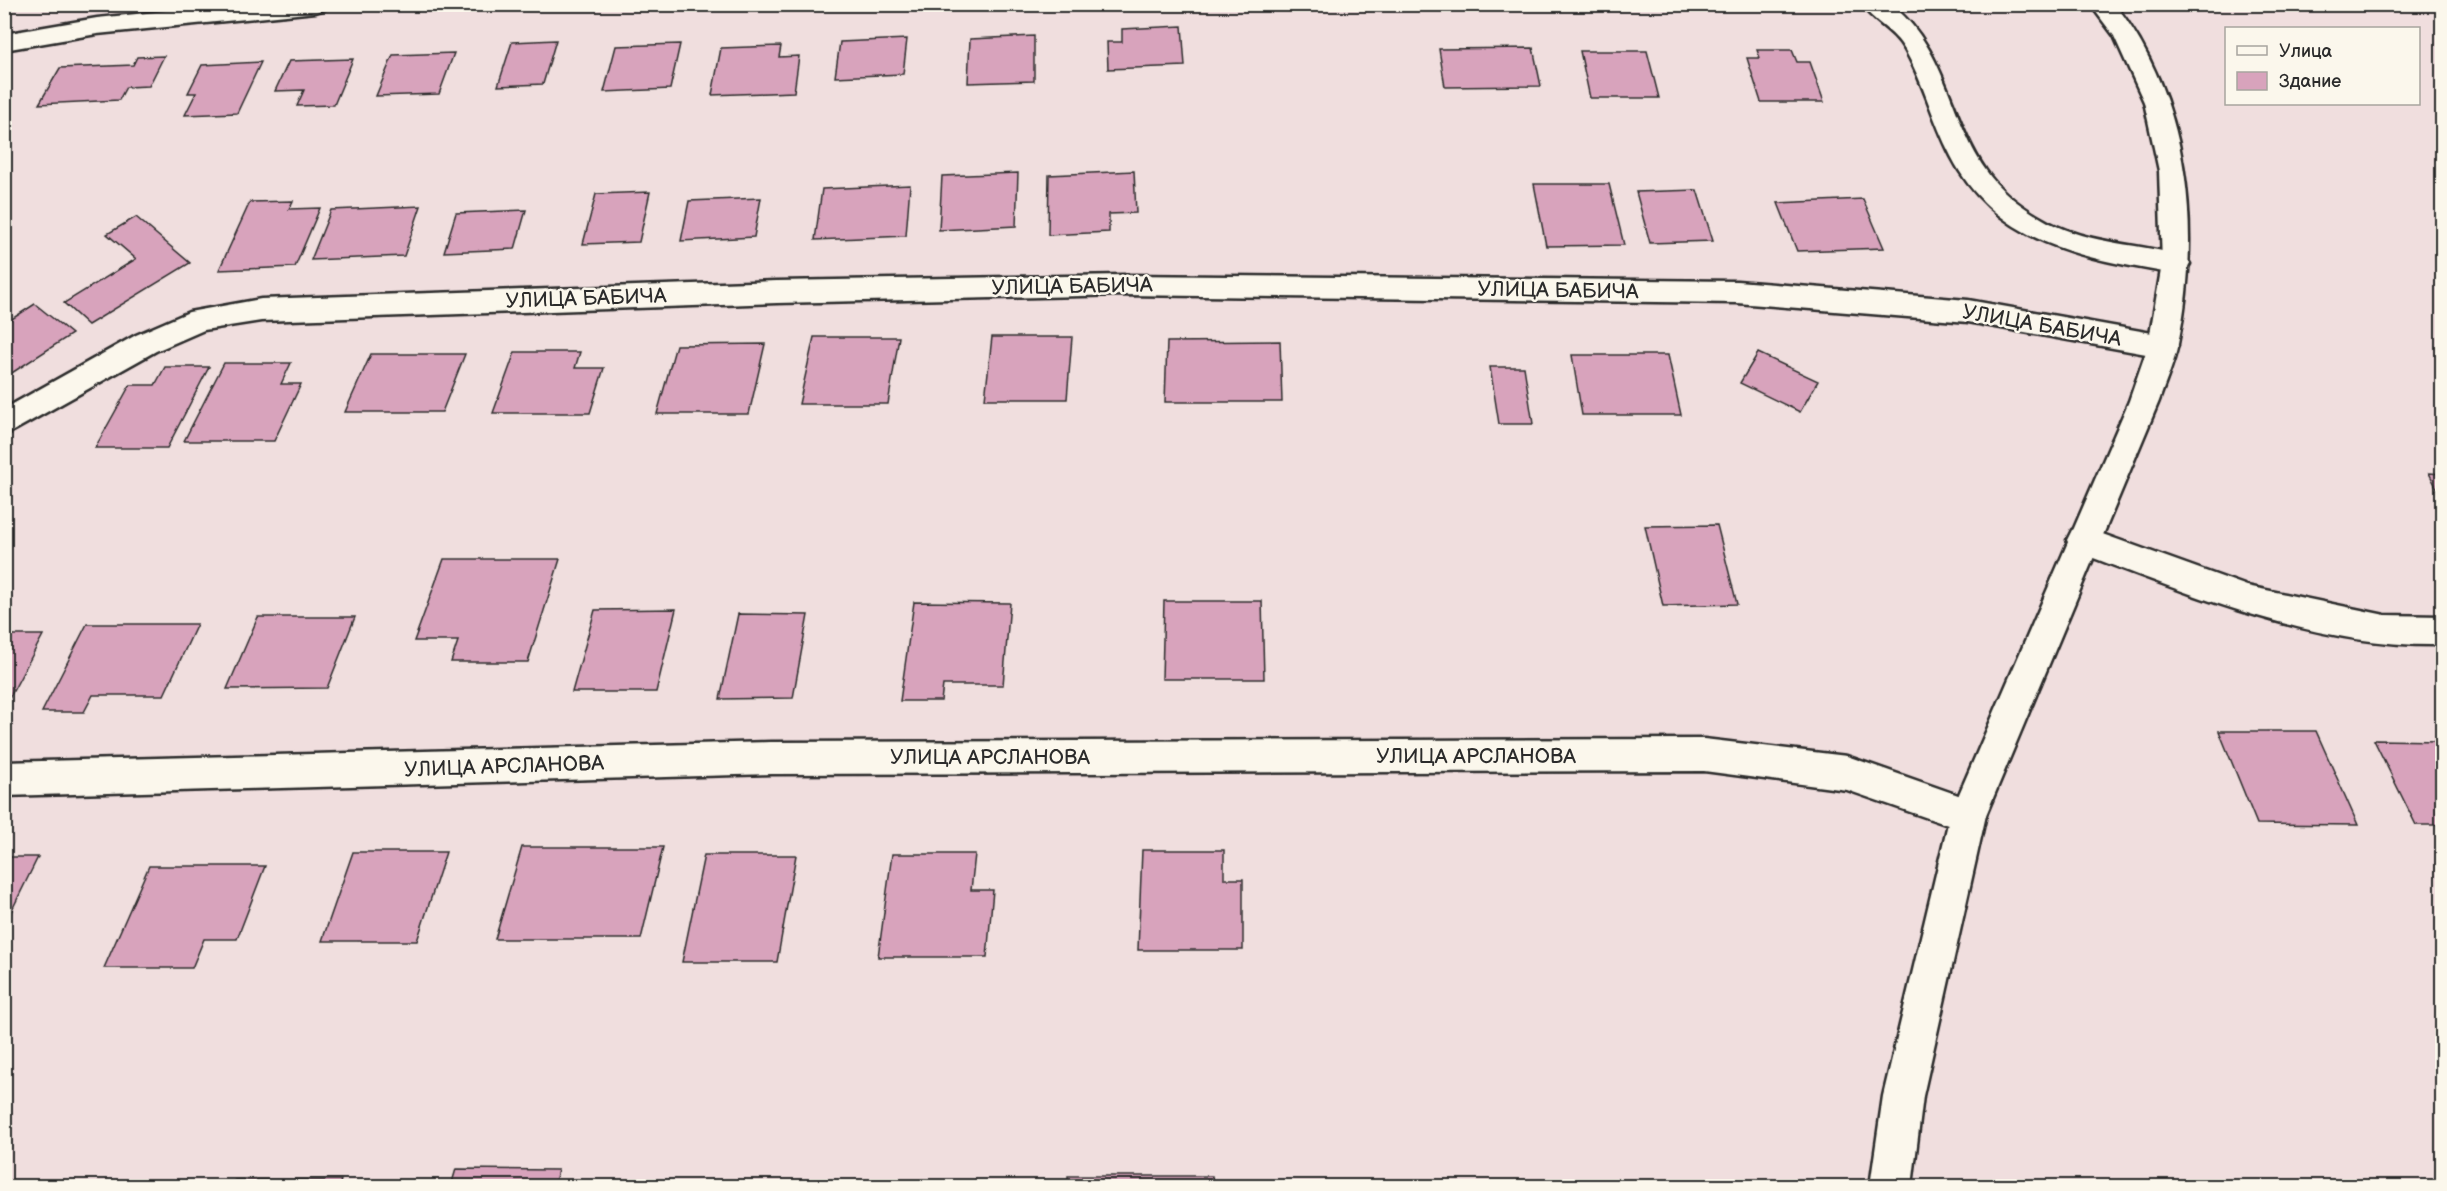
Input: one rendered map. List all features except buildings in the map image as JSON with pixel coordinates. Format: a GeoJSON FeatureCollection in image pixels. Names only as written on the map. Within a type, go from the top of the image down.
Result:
{"type":"FeatureCollection","features":[{"type":"Feature","properties":{"kind":"street"},"geometry":{"type":"LineString","coordinates":[[4,42],[97,26],[316,4]]}},
{"type":"Feature","properties":{"kind":"street"},"geometry":{"type":"LineString","coordinates":[[1873,4],[1893,17],[1923,55],[1944,114],[1978,181],[2015,215],[2052,237],[2090,249],[2176,264]]}},
{"type":"Feature","properties":{"kind":"street"},"geometry":{"type":"LineString","coordinates":[[1891,1186],[1903,1096],[1968,815],[2144,401],[2163,346],[2176,264],[2172,171],[2157,102],[2125,34],[2102,4]]}},
{"type":"Feature","properties":{"kind":"street","name":"УЛИЦА БАБИЧА"},"geometry":{"type":"LineString","coordinates":[[4,424],[146,343],[199,321],[261,310],[777,292],[1124,285],[1737,292],[1968,311],[2163,346]]}},
{"type":"Feature","properties":{"kind":"street"},"geometry":{"type":"LineString","coordinates":[[2083,540],[2247,600],[2385,630],[2442,631]]}},
{"type":"Feature","properties":{"kind":"street","name":"УЛИЦА АРСЛАНОВА"},"geometry":{"type":"LineString","coordinates":[[4,779],[771,758],[1704,755],[1847,773],[1968,815]]}}]}
